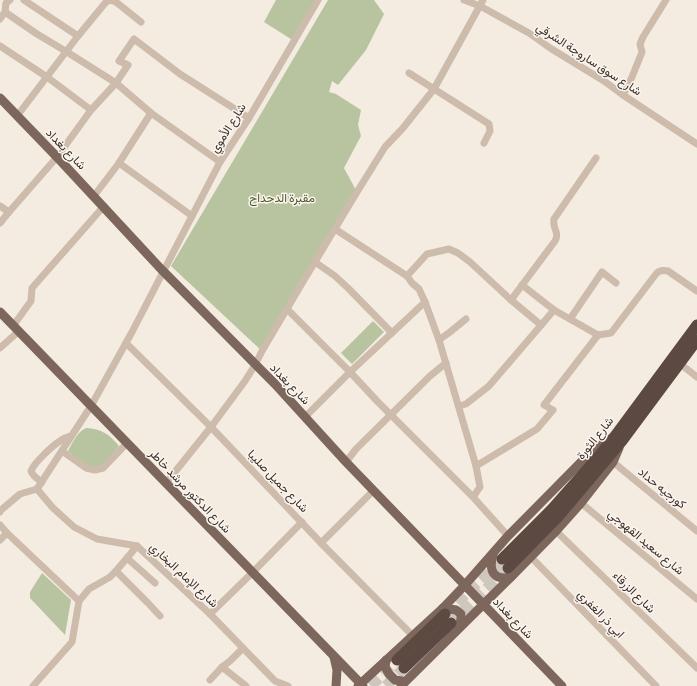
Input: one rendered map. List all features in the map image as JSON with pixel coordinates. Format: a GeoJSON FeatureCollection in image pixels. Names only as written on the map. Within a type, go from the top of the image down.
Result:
{"type":"FeatureCollection","features":[{"type":"Feature","properties":{"kind":"highway","name":"شارع الثورة"},"geometry":{"type":"LineString","coordinates":[[619,438],[697,325]]}},
{"type":"Feature","properties":{"kind":"highway","name":"شارع الثورة"},"geometry":{"type":"LineString","coordinates":[[504,564],[558,517],[697,340]]}},
{"type":"Feature","properties":{"kind":"highway"},"geometry":{"type":"LineString","coordinates":[[396,663],[444,611]]}},
{"type":"Feature","properties":{"kind":"highway"},"geometry":{"type":"LineString","coordinates":[[396,663],[455,626]]}},
{"type":"Feature","properties":{"kind":"main road","name":"شارع بغداد"},"geometry":{"type":"LineString","coordinates":[[0,98],[104,206],[164,272],[255,366],[275,384],[373,491],[562,686]]}},
{"type":"Feature","properties":{"kind":"main road","name":"شارع الدكتور مرشد خاطر"},"geometry":{"type":"LineString","coordinates":[[0,312],[363,686]]}},
{"type":"Feature","properties":{"kind":"main road"},"geometry":{"type":"LineString","coordinates":[[363,686],[396,663],[412,636],[444,611],[464,586],[504,564],[530,557],[581,503],[613,462],[619,438]]}},
{"type":"Feature","properties":{"kind":"main road"},"geometry":{"type":"LineString","coordinates":[[455,626],[483,604],[504,564],[508,536],[593,450],[619,438]]}},
{"type":"Feature","properties":{"kind":"main road"},"geometry":{"type":"LineString","coordinates":[[390,686],[404,682],[461,619],[461,614],[456,610],[444,611]]}},
{"type":"Feature","properties":{"kind":"main road"},"geometry":{"type":"LineString","coordinates":[[333,656],[337,670],[336,686]]}},
{"type":"Feature","properties":{"kind":"main road"},"geometry":{"type":"LineString","coordinates":[[396,663],[385,667],[395,680],[404,682]]}},
{"type":"Feature","properties":{"kind":"street"},"geometry":{"type":"LineString","coordinates":[[24,0],[78,36]]}},
{"type":"Feature","properties":{"kind":"street"},"geometry":{"type":"LineString","coordinates":[[17,116],[106,2],[113,0],[141,22]]}},
{"type":"Feature","properties":{"kind":"street","name":"شارع الأموي"},"geometry":{"type":"LineString","coordinates":[[91,406],[164,272],[220,162],[318,0]]}},
{"type":"Feature","properties":{"kind":"street","name":"شارع سوق ساروجة الشرقي"},"geometry":{"type":"LineString","coordinates":[[464,0],[482,3],[550,48],[604,81],[697,144]]}},
{"type":"Feature","properties":{"kind":"street"},"geometry":{"type":"LineString","coordinates":[[623,95],[642,52],[640,44],[643,37],[666,0]]}},
{"type":"Feature","properties":{"kind":"street"},"geometry":{"type":"LineString","coordinates":[[0,19],[5,12],[6,1]]}},
{"type":"Feature","properties":{"kind":"street"},"geometry":{"type":"LineString","coordinates":[[166,483],[211,427],[255,366],[262,351],[356,192],[385,147],[403,128],[434,89],[482,3]]}},
{"type":"Feature","properties":{"kind":"street"},"geometry":{"type":"LineString","coordinates":[[5,12],[37,34],[116,83],[151,113],[220,162]]}},
{"type":"Feature","properties":{"kind":"street"},"geometry":{"type":"LineString","coordinates":[[0,223],[57,157],[91,110],[116,83],[128,65],[119,61],[134,38],[180,74],[248,118]]}},
{"type":"Feature","properties":{"kind":"street"},"geometry":{"type":"LineString","coordinates":[[0,46],[47,77],[91,110]]}},
{"type":"Feature","properties":{"kind":"street"},"geometry":{"type":"LineString","coordinates":[[409,73],[489,124],[490,131],[484,143]]}},
{"type":"Feature","properties":{"kind":"street"},"geometry":{"type":"LineString","coordinates":[[94,196],[119,163],[151,113]]}},
{"type":"Feature","properties":{"kind":"street"},"geometry":{"type":"LineString","coordinates":[[511,300],[555,241],[557,232],[553,224],[554,219],[596,158]]}},
{"type":"Feature","properties":{"kind":"street"},"geometry":{"type":"LineString","coordinates":[[119,163],[192,216]]}},
{"type":"Feature","properties":{"kind":"street"},"geometry":{"type":"LineString","coordinates":[[0,206],[8,212]]}},
{"type":"Feature","properties":{"kind":"street"},"geometry":{"type":"LineString","coordinates":[[0,348],[16,328],[31,301],[32,288],[104,206]]}},
{"type":"Feature","properties":{"kind":"street"},"geometry":{"type":"LineString","coordinates":[[335,229],[408,276],[412,283],[419,289],[439,340],[476,466],[480,486],[473,497]]}},
{"type":"Feature","properties":{"kind":"street"},"geometry":{"type":"LineString","coordinates":[[408,276],[427,254],[449,249],[458,253],[470,262],[541,326]]}},
{"type":"Feature","properties":{"kind":"street"},"geometry":{"type":"LineString","coordinates":[[315,262],[335,276],[392,333]]}},
{"type":"Feature","properties":{"kind":"street"},"geometry":{"type":"LineString","coordinates":[[522,285],[554,310],[598,335],[611,333],[656,274],[660,271],[668,271],[697,291]]}},
{"type":"Feature","properties":{"kind":"street"},"geometry":{"type":"LineString","coordinates":[[570,319],[602,272],[616,283]]}},
{"type":"Feature","properties":{"kind":"street"},"geometry":{"type":"LineString","coordinates":[[305,417],[350,372],[425,302]]}},
{"type":"Feature","properties":{"kind":"street"},"geometry":{"type":"LineString","coordinates":[[287,309],[473,497],[508,536]]}},
{"type":"Feature","properties":{"kind":"street"},"geometry":{"type":"LineString","coordinates":[[459,406],[466,404],[489,386],[554,310]]}},
{"type":"Feature","properties":{"kind":"street"},"geometry":{"type":"LineString","coordinates":[[439,340],[466,319]]}},
{"type":"Feature","properties":{"kind":"street"},"geometry":{"type":"LineString","coordinates":[[476,466],[537,430],[553,410],[544,405],[598,335]]}},
{"type":"Feature","properties":{"kind":"street","name":"شارع جميل صليبا"},"geometry":{"type":"LineString","coordinates":[[126,343],[211,427],[412,636]]}},
{"type":"Feature","properties":{"kind":"street"},"geometry":{"type":"LineString","coordinates":[[346,462],[356,448],[430,376],[446,363]]}},
{"type":"Feature","properties":{"kind":"street"},"geometry":{"type":"LineString","coordinates":[[679,363],[697,377]]}},
{"type":"Feature","properties":{"kind":"street"},"geometry":{"type":"LineString","coordinates":[[0,512],[20,494],[38,489],[91,406]]}},
{"type":"Feature","properties":{"kind":"street"},"geometry":{"type":"LineString","coordinates":[[42,482],[33,475],[31,468],[58,442],[71,436]]}},
{"type":"Feature","properties":{"kind":"street"},"geometry":{"type":"LineString","coordinates":[[62,451],[86,468],[96,470],[104,468],[127,443]]}},
{"type":"Feature","properties":{"kind":"street","name":"كورجيه حداد"},"geometry":{"type":"LineString","coordinates":[[613,462],[697,531]]}},
{"type":"Feature","properties":{"kind":"street","name":"شارع الإمام البخاري"},"geometry":{"type":"LineString","coordinates":[[38,489],[53,508],[74,527],[97,539],[137,546],[210,614],[275,681],[288,686]]}},
{"type":"Feature","properties":{"kind":"street"},"geometry":{"type":"LineString","coordinates":[[321,542],[373,491]]}},
{"type":"Feature","properties":{"kind":"street","name":"شارع سعيد القهوجي"},"geometry":{"type":"LineString","coordinates":[[581,503],[697,599]]}},
{"type":"Feature","properties":{"kind":"street"},"geometry":{"type":"LineString","coordinates":[[210,614],[302,522]]}},
{"type":"Feature","properties":{"kind":"street"},"geometry":{"type":"LineString","coordinates":[[0,525],[79,601]]}},
{"type":"Feature","properties":{"kind":"street","name":"شارع الزرقاء"},"geometry":{"type":"LineString","coordinates":[[556,531],[697,668]]}},
{"type":"Feature","properties":{"kind":"street"},"geometry":{"type":"LineString","coordinates":[[0,540],[7,532]]}},
{"type":"Feature","properties":{"kind":"street"},"geometry":{"type":"LineString","coordinates":[[32,686],[72,642],[79,601],[88,589],[110,577],[137,546]]}},
{"type":"Feature","properties":{"kind":"street","name":"ابي ذر الغفري"},"geometry":{"type":"LineString","coordinates":[[530,557],[656,686]]}},
{"type":"Feature","properties":{"kind":"street"},"geometry":{"type":"LineString","coordinates":[[127,558],[155,583]]}},
{"type":"Feature","properties":{"kind":"street"},"geometry":{"type":"LineString","coordinates":[[116,571],[160,616]]}},
{"type":"Feature","properties":{"kind":"street"},"geometry":{"type":"LineString","coordinates":[[210,680],[243,648]]}},
{"type":"Feature","properties":{"kind":"street"},"geometry":{"type":"LineString","coordinates":[[222,667],[246,686]]}},
{"type":"Feature","properties":{"kind":"green space"},"geometry":{"type":"Polygon","coordinates":[[[276,0],[317,0],[294,41],[264,22],[276,0]]]}},
{"type":"Feature","properties":{"kind":"green space","name":"مقبرة الدحداح"},"geometry":{"type":"Polygon","coordinates":[[[328,0],[374,0],[384,14],[366,50],[338,85],[332,81],[329,92],[336,94],[361,110],[358,125],[361,136],[344,168],[357,192],[262,351],[171,266],[328,0]]]}},
{"type":"Feature","properties":{"kind":"green space"},"geometry":{"type":"Polygon","coordinates":[[[373,321],[384,332],[352,364],[341,353],[373,321]]]}},
{"type":"Feature","properties":{"kind":"green space"},"geometry":{"type":"Polygon","coordinates":[[[86,428],[105,433],[119,446],[106,461],[97,467],[92,467],[83,463],[68,451],[78,435],[86,428]]]}},
{"type":"Feature","properties":{"kind":"green space"},"geometry":{"type":"Polygon","coordinates":[[[42,573],[71,600],[65,635],[30,598],[30,592],[42,573]]]}},
{"type":"Feature","properties":{"kind":"tunnel"},"geometry":{"type":"LineString","coordinates":[[445,614],[502,559]]}},
{"type":"Feature","properties":{"kind":"tunnel"},"geometry":{"type":"LineString","coordinates":[[451,623],[508,568]]}},
{"type":"Feature","properties":{"kind":"tunnel"},"geometry":{"type":"LineString","coordinates":[[371,686],[397,660]]}},
{"type":"Feature","properties":{"kind":"tunnel"},"geometry":{"type":"LineString","coordinates":[[386,686],[404,668]]}}]}
